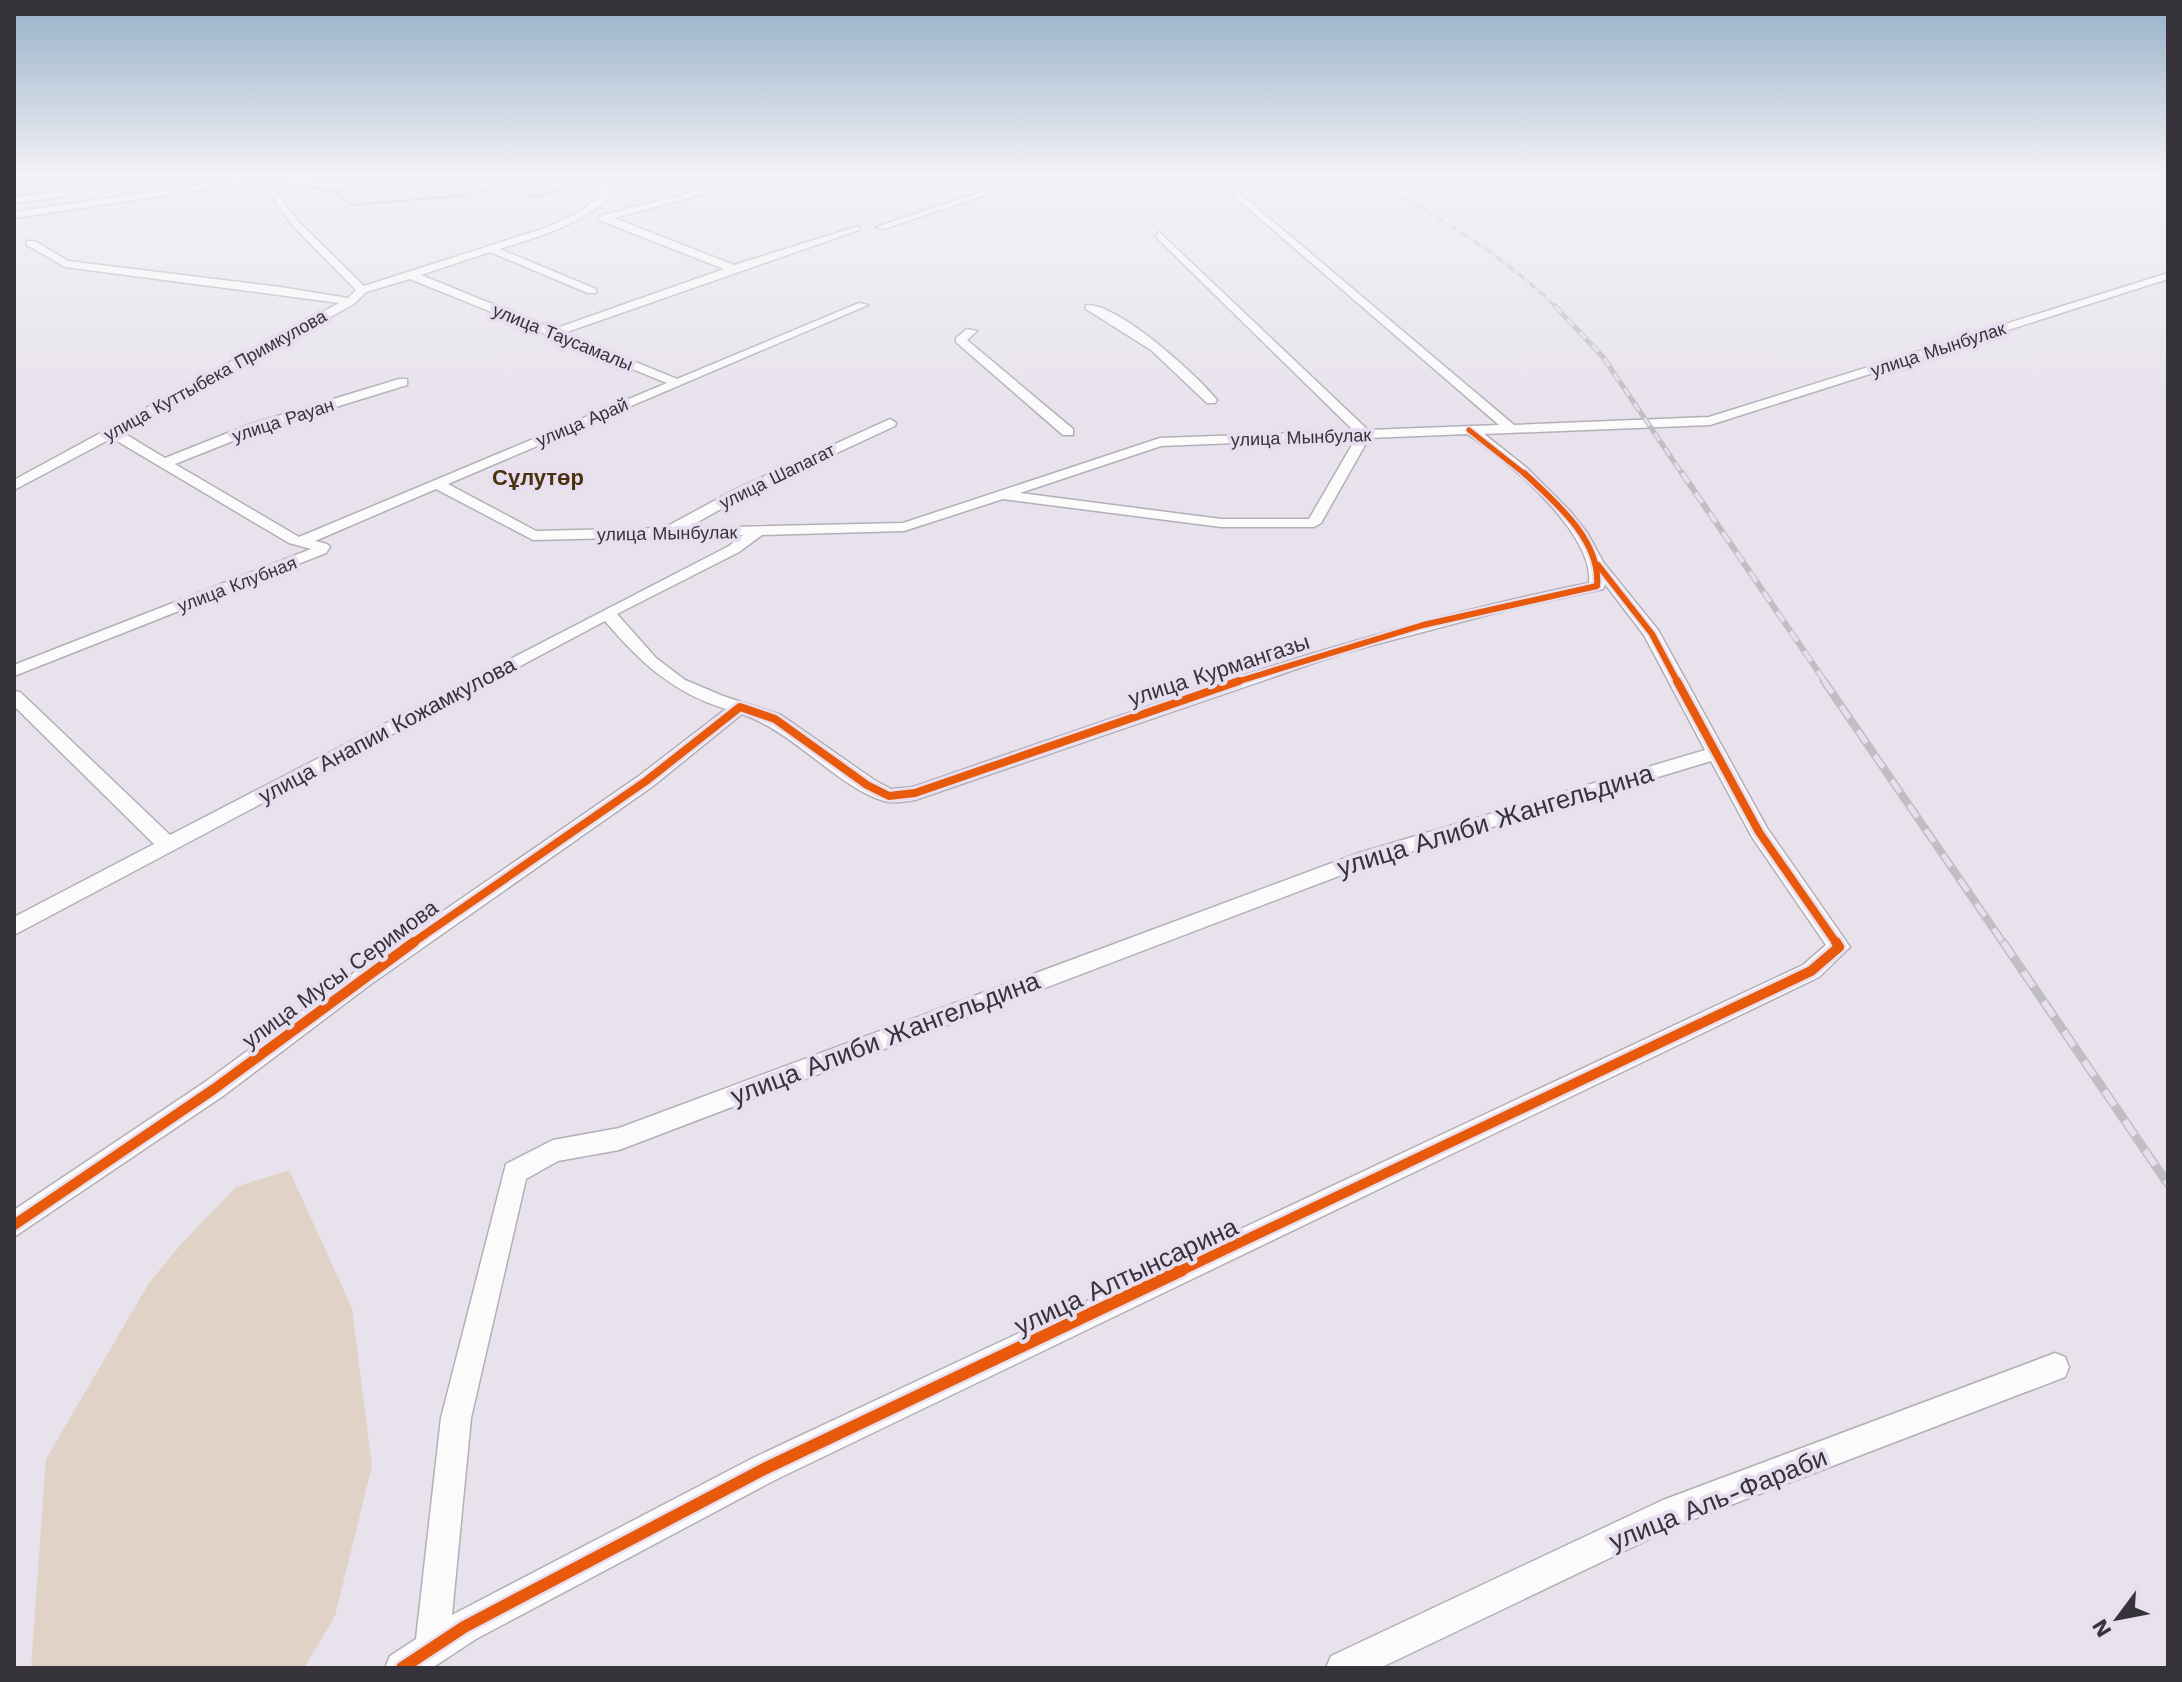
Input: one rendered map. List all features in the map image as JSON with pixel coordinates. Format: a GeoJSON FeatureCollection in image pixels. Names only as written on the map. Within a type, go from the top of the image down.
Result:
{"type":"FeatureCollection","features":[{"type":"Feature","properties":{"kind":"street"},"geometry":{"type":"LineString","coordinates":[[48,253],[65,264],[280,290],[350,302]]}},
{"type":"Feature","properties":{"kind":"street"},"geometry":{"type":"LineString","coordinates":[[325,253],[362,290],[482,253]]}},
{"type":"Feature","properties":{"kind":"street"},"geometry":{"type":"LineString","coordinates":[[501,253],[592,291]]}},
{"type":"Feature","properties":{"kind":"street"},"geometry":{"type":"LineString","coordinates":[[695,253],[734,269]]}},
{"type":"Feature","properties":{"kind":"street"},"geometry":{"type":"LineString","coordinates":[[553,333],[780,253]]}},
{"type":"Feature","properties":{"kind":"street"},"geometry":{"type":"LineString","coordinates":[[1001,495],[1221,523],[1314,523],[1365,434],[1178,253]]}},
{"type":"Feature","properties":{"kind":"street"},"geometry":{"type":"LineString","coordinates":[[1306,253],[1511,429]]}},
{"type":"Feature","properties":{"kind":"street","name":"улица Таусамалы"},"geometry":{"type":"LineString","coordinates":[[411,275],[675,382]]}},
{"type":"Feature","properties":{"kind":"street","name":"улица Мынбулак"},"geometry":{"type":"LineString","coordinates":[[439,485],[533,536],[904,527],[1160,442],[1710,421],[2168,276]]}},
{"type":"Feature","properties":{"kind":"street","name":"улица Куттыбека Примкулова"},"geometry":{"type":"LineString","coordinates":[[14,486],[350,302],[362,290]]}},
{"type":"Feature","properties":{"kind":"street","name":"улица Арай"},"geometry":{"type":"LineString","coordinates":[[301,541],[863,305]]}},
{"type":"Feature","properties":{"kind":"street"},"geometry":{"type":"LineString","coordinates":[[1090,307],[1115,319],[1191,376],[1211,400]]}},
{"type":"Feature","properties":{"kind":"street"},"geometry":{"type":"LineString","coordinates":[[971,331],[960,340],[1068,432]]}},
{"type":"Feature","properties":{"kind":"street","name":"улица Рауан"},"geometry":{"type":"LineString","coordinates":[[164,463],[253,428],[403,382]]}},
{"type":"Feature","properties":{"kind":"street","name":"улица Шапагат"},"geometry":{"type":"LineString","coordinates":[[666,533],[741,492],[890,423]]}},
{"type":"Feature","properties":{"kind":"street"},"geometry":{"type":"LineString","coordinates":[[1469,430],[1487,439],[1568,518],[1598,565],[1652,634],[1716,753]]}},
{"type":"Feature","properties":{"kind":"street","name":"улица Клубная"},"geometry":{"type":"LineString","coordinates":[[14,671],[321,550],[322,547],[294,540],[112,432]]}},
{"type":"Feature","properties":{"kind":"street","name":"улица Анапии Кожамкулова"},"geometry":{"type":"LineString","coordinates":[[14,927],[734,549],[758,531]]}},
{"type":"Feature","properties":{"kind":"street","name":"улица Курмангазы"},"geometry":{"type":"LineString","coordinates":[[740,707],[775,719],[867,785],[889,796],[915,793],[1265,671],[1527,599],[1597,586],[1598,565]]}},
{"type":"Feature","properties":{"kind":"street"},"geometry":{"type":"LineString","coordinates":[[607,613],[647,660],[689,691],[740,707]]}},
{"type":"Feature","properties":{"kind":"street"},"geometry":{"type":"LineString","coordinates":[[14,696],[169,846]]}},
{"type":"Feature","properties":{"kind":"street","name":"улица Мусы Серимова"},"geometry":{"type":"LineString","coordinates":[[14,1225],[214,1089],[363,978],[687,750],[740,707]]}},
{"type":"Feature","properties":{"kind":"street","name":"улица Алтынсарина"},"geometry":{"type":"LineString","coordinates":[[402,1668],[464,1627],[764,1469],[1811,971],[1839,947],[1759,832],[1716,753]]}},
{"type":"Feature","properties":{"kind":"street","name":"улица Алиби Жангельдина"},"geometry":{"type":"LineString","coordinates":[[432,1648],[456,1418],[515,1172],[553,1151],[619,1139],[1366,858],[1716,753]]}},
{"type":"Feature","properties":{"kind":"street","name":"улица Аль-Фараби"},"geometry":{"type":"LineString","coordinates":[[1343,1668],[1674,1511],[2055,1367]]}},
{"type":"Feature","properties":{"kind":"shaded area"},"geometry":{"type":"Polygon","coordinates":[[[289,1170],[352,1308],[372,1466],[335,1616],[304,1668],[31,1668],[46,1459],[149,1283],[182,1243],[236,1187],[289,1170]]]}},
{"type":"Feature","properties":{"kind":"railway"},"geometry":{"type":"LineString","coordinates":[[1493,253],[1556,307]]}},
{"type":"Feature","properties":{"kind":"railway"},"geometry":{"type":"LineString","coordinates":[[1556,307],[1603,357],[1683,475]]}},
{"type":"Feature","properties":{"kind":"railway"},"geometry":{"type":"LineString","coordinates":[[1682,473],[1826,683]]}},
{"type":"Feature","properties":{"kind":"railway"},"geometry":{"type":"LineString","coordinates":[[1824,681],[2004,944]]}},
{"type":"Feature","properties":{"kind":"railway"},"geometry":{"type":"LineString","coordinates":[[2003,942],[2168,1184]]}},
{"type":"Feature","properties":{"kind":"cycle path"},"geometry":{"type":"LineString","coordinates":[[14,1225],[214,1089],[363,978],[646,781],[740,707],[775,719],[867,785],[889,796],[915,793],[1252,676],[1337,650],[1423,625],[1597,586],[1598,568],[1593,553],[1564,513],[1502,453],[1469,430]]}},
{"type":"Feature","properties":{"kind":"cycle path"},"geometry":{"type":"LineString","coordinates":[[402,1668],[464,1627],[764,1469],[1811,971],[1839,947],[1759,832],[1652,634],[1598,565]]}},
{"type":"Feature","properties":{"kind":"district","name":"Сұлутөр"},"geometry":{"type":"Point","coordinates":[538,477]}}]}
